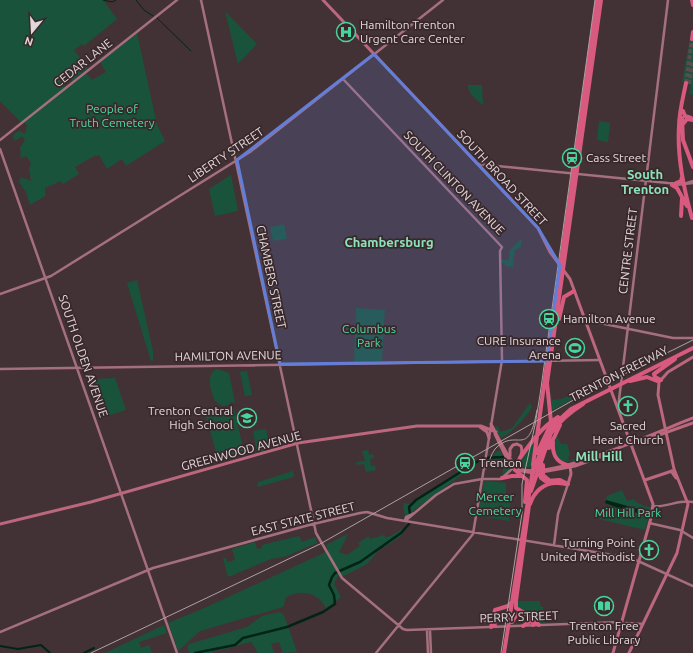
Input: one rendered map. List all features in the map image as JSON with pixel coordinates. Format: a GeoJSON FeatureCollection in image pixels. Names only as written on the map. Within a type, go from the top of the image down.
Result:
{"type":"FeatureCollection","features":[{"type":"Feature","properties":{"kind":"highway"},"geometry":{"type":"LineString","coordinates":[[539,465],[545,453],[550,431],[547,387],[549,361],[597,0]]}},
{"type":"Feature","properties":{"kind":"highway"},"geometry":{"type":"LineString","coordinates":[[537,478],[539,465],[536,438],[554,335],[574,173],[601,0]]}},
{"type":"Feature","properties":{"kind":"highway"},"geometry":{"type":"LineString","coordinates":[[692,0],[693,5]]}},
{"type":"Feature","properties":{"kind":"highway"},"geometry":{"type":"LineString","coordinates":[[692,39],[693,32]]}},
{"type":"Feature","properties":{"kind":"highway"},"geometry":{"type":"LineString","coordinates":[[693,167],[682,134],[687,84],[679,127],[684,185],[693,219]]}},
{"type":"Feature","properties":{"kind":"highway"},"geometry":{"type":"LineString","coordinates":[[684,111],[686,117],[693,119]]}},
{"type":"Feature","properties":{"kind":"highway"},"geometry":{"type":"LineString","coordinates":[[682,134],[684,121],[687,119],[693,119]]}},
{"type":"Feature","properties":{"kind":"highway"},"geometry":{"type":"LineString","coordinates":[[672,184],[681,181],[683,173]]}},
{"type":"Feature","properties":{"kind":"highway"},"geometry":{"type":"LineString","coordinates":[[672,184],[677,188],[693,219]]}},
{"type":"Feature","properties":{"kind":"highway"},"geometry":{"type":"LineString","coordinates":[[681,196],[681,216]]}},
{"type":"Feature","properties":{"kind":"highway"},"geometry":{"type":"LineString","coordinates":[[554,335],[564,297],[574,291]]}},
{"type":"Feature","properties":{"kind":"highway","name":"TRENTON FREEWAY"},"geometry":{"type":"LineString","coordinates":[[506,653],[512,622],[525,515],[537,478],[545,441],[565,417],[589,401],[675,359],[692,348]]}},
{"type":"Feature","properties":{"kind":"highway","name":"TRENTON FREEWAY"},"geometry":{"type":"LineString","coordinates":[[539,465],[539,447],[546,434],[567,411],[692,348]]}},
{"type":"Feature","properties":{"kind":"highway"},"geometry":{"type":"LineString","coordinates":[[660,381],[654,374],[675,359]]}},
{"type":"Feature","properties":{"kind":"highway"},"geometry":{"type":"LineString","coordinates":[[630,381],[647,377],[660,381]]}},
{"type":"Feature","properties":{"kind":"highway"},"geometry":{"type":"LineString","coordinates":[[520,458],[534,437],[546,424],[567,411]]}},
{"type":"Feature","properties":{"kind":"highway"},"geometry":{"type":"LineString","coordinates":[[539,465],[565,417]]}},
{"type":"Feature","properties":{"kind":"highway"},"geometry":{"type":"LineString","coordinates":[[554,435],[554,454],[559,462],[568,466]]}},
{"type":"Feature","properties":{"kind":"highway"},"geometry":{"type":"LineString","coordinates":[[537,478],[542,471],[539,465]]}},
{"type":"Feature","properties":{"kind":"highway"},"geometry":{"type":"LineString","coordinates":[[514,468],[527,481],[525,515]]}},
{"type":"Feature","properties":{"kind":"highway"},"geometry":{"type":"LineString","coordinates":[[502,478],[512,476],[525,478]]}},
{"type":"Feature","properties":{"kind":"highway"},"geometry":{"type":"LineString","coordinates":[[537,478],[550,481],[560,480],[568,484]]}},
{"type":"Feature","properties":{"kind":"highway","name":"TRENTON FREEWAY"},"geometry":{"type":"LineString","coordinates":[[514,600],[532,491],[537,478]]}},
{"type":"Feature","properties":{"kind":"highway"},"geometry":{"type":"LineString","coordinates":[[530,504],[533,495],[540,488],[555,483],[568,484]]}},
{"type":"Feature","properties":{"kind":"highway"},"geometry":{"type":"LineString","coordinates":[[493,626],[491,621],[495,610],[509,605],[514,600]]}},
{"type":"Feature","properties":{"kind":"highway"},"geometry":{"type":"LineString","coordinates":[[514,600],[516,608],[529,616],[539,625]]}},
{"type":"Feature","properties":{"kind":"highway"},"geometry":{"type":"LineString","coordinates":[[502,608],[508,611],[512,622]]}},
{"type":"Feature","properties":{"kind":"highway"},"geometry":{"type":"LineString","coordinates":[[512,622],[518,614],[529,616]]}},
{"type":"Feature","properties":{"kind":"highway"},"geometry":{"type":"LineString","coordinates":[[492,616],[493,626]]}},
{"type":"Feature","properties":{"kind":"highway"},"geometry":{"type":"LineString","coordinates":[[529,616],[532,625]]}},
{"type":"Feature","properties":{"kind":"highway"},"geometry":{"type":"LineString","coordinates":[[523,626],[528,623],[529,616]]}},
{"type":"Feature","properties":{"kind":"highway"},"geometry":{"type":"LineString","coordinates":[[485,620],[488,622],[491,621]]}},
{"type":"Feature","properties":{"kind":"main road","name":"SOUTH BROAD STREET"},"geometry":{"type":"LineString","coordinates":[[323,0],[538,228],[558,263],[564,270],[574,291],[632,444],[653,506]]}},
{"type":"Feature","properties":{"kind":"main road"},"geometry":{"type":"LineString","coordinates":[[629,653],[677,553],[688,501],[673,472],[666,431],[656,395],[660,381],[668,372],[693,357]]}},
{"type":"Feature","properties":{"kind":"main road"},"geometry":{"type":"LineString","coordinates":[[666,431],[693,418]]}},
{"type":"Feature","properties":{"kind":"main road"},"geometry":{"type":"LineString","coordinates":[[491,424],[514,468],[522,472],[537,472],[578,465],[666,431],[693,423]]}},
{"type":"Feature","properties":{"kind":"main road","name":"GREENWOOD AVENUE"},"geometry":{"type":"LineString","coordinates":[[0,524],[122,494],[296,444],[417,426],[479,426],[490,428]]}},
{"type":"Feature","properties":{"kind":"main road"},"geometry":{"type":"LineString","coordinates":[[479,426],[486,431],[489,439],[498,438]]}},
{"type":"Feature","properties":{"kind":"main road"},"geometry":{"type":"LineString","coordinates":[[490,428],[496,432]]}},
{"type":"Feature","properties":{"kind":"main road"},"geometry":{"type":"LineString","coordinates":[[490,428],[498,438]]}},
{"type":"Feature","properties":{"kind":"main road"},"geometry":{"type":"LineString","coordinates":[[510,458],[510,449],[515,444],[519,445],[522,448],[520,458],[514,468]]}},
{"type":"Feature","properties":{"kind":"main road"},"geometry":{"type":"LineString","coordinates":[[568,466],[632,444]]}},
{"type":"Feature","properties":{"kind":"main road"},"geometry":{"type":"LineString","coordinates":[[503,448],[510,458],[514,468]]}},
{"type":"Feature","properties":{"kind":"main road"},"geometry":{"type":"LineString","coordinates":[[568,484],[570,477],[578,465]]}},
{"type":"Feature","properties":{"kind":"main road"},"geometry":{"type":"LineString","coordinates":[[568,466],[570,477]]}},
{"type":"Feature","properties":{"kind":"main road"},"geometry":{"type":"LineString","coordinates":[[645,480],[673,472]]}},
{"type":"Feature","properties":{"kind":"main road"},"geometry":{"type":"LineString","coordinates":[[613,653],[653,506]]}},
{"type":"Feature","properties":{"kind":"street","name":"CEDAR LANE"},"geometry":{"type":"LineString","coordinates":[[0,140],[177,0]]}},
{"type":"Feature","properties":{"kind":"street","name":"CHAMBERS STREET"},"geometry":{"type":"LineString","coordinates":[[201,0],[317,536],[340,576],[399,626]]}},
{"type":"Feature","properties":{"kind":"street","name":"LIBERTY STREET"},"geometry":{"type":"LineString","coordinates":[[0,294],[46,278],[255,149],[442,0]]}},
{"type":"Feature","properties":{"kind":"street","name":"CENTRE STREET"},"geometry":{"type":"LineString","coordinates":[[618,408],[668,0]]}},
{"type":"Feature","properties":{"kind":"street","name":"SOUTH CLINTON AVENUE"},"geometry":{"type":"LineString","coordinates":[[343,79],[502,247],[500,251],[501,361],[473,532]]}},
{"type":"Feature","properties":{"kind":"street","name":"SOUTH OLDEN AVENUE"},"geometry":{"type":"LineString","coordinates":[[0,149],[78,367],[177,653]]}},
{"type":"Feature","properties":{"kind":"street"},"geometry":{"type":"LineString","coordinates":[[477,164],[672,184],[684,185],[693,182]]}},
{"type":"Feature","properties":{"kind":"street"},"geometry":{"type":"LineString","coordinates":[[585,320],[673,338],[693,338]]}},
{"type":"Feature","properties":{"kind":"street","name":"HAMILTON AVENUE"},"geometry":{"type":"LineString","coordinates":[[0,369],[600,360]]}},
{"type":"Feature","properties":{"kind":"street"},"geometry":{"type":"LineString","coordinates":[[615,398],[620,394]]}},
{"type":"Feature","properties":{"kind":"street"},"geometry":{"type":"LineString","coordinates":[[405,521],[436,495],[454,484],[482,479],[502,478],[514,468]]}},
{"type":"Feature","properties":{"kind":"street"},"geometry":{"type":"LineString","coordinates":[[554,545],[558,514],[568,484]]}},
{"type":"Feature","properties":{"kind":"street"},"geometry":{"type":"LineString","coordinates":[[653,506],[659,507],[688,501],[693,502]]}},
{"type":"Feature","properties":{"kind":"street","name":"EAST STATE STREET"},"geometry":{"type":"LineString","coordinates":[[0,632],[148,570],[314,524],[366,512],[405,521],[526,540],[638,561],[693,586]]}},
{"type":"Feature","properties":{"kind":"street"},"geometry":{"type":"LineString","coordinates":[[413,515],[412,520],[416,522]]}},
{"type":"Feature","properties":{"kind":"street"},"geometry":{"type":"LineString","coordinates":[[649,523],[682,531],[693,538]]}},
{"type":"Feature","properties":{"kind":"street"},"geometry":{"type":"LineString","coordinates":[[376,653],[473,532]]}},
{"type":"Feature","properties":{"kind":"street","name":"PERRY STREET"},"geometry":{"type":"LineString","coordinates":[[399,626],[407,630],[429,630],[507,626],[512,622],[523,626],[621,622],[626,623],[640,631]]}},
{"type":"Feature","properties":{"kind":"street"},"geometry":{"type":"LineString","coordinates":[[626,623],[643,624]]}},
{"type":"Feature","properties":{"kind":"street"},"geometry":{"type":"LineString","coordinates":[[429,630],[430,653]]}},
{"type":"Feature","properties":{"kind":"highlighted area"},"geometry":{"type":"Polygon","coordinates":[[[374,54],[538,228],[560,265],[547,361],[280,364],[237,160],[374,54]]]}},
{"type":"Feature","properties":{"kind":"green space","name":"People of Truth Cemetery"},"geometry":{"type":"Polygon","coordinates":[[[0,0],[103,0],[117,19],[84,46],[82,44],[74,50],[88,68],[72,81],[65,73],[59,79],[67,89],[86,73],[92,80],[106,72],[100,62],[137,33],[157,125],[165,141],[126,166],[122,159],[107,169],[99,155],[96,155],[75,167],[79,174],[63,184],[61,181],[45,188],[45,196],[30,205],[26,192],[19,182],[21,177],[31,181],[29,168],[31,163],[26,156],[20,158],[20,148],[25,140],[22,136],[15,141],[13,137],[15,133],[20,131],[25,134],[27,125],[24,122],[22,123],[0,101],[0,0]]]}},
{"type":"Feature","properties":{"kind":"green space"},"geometry":{"type":"Polygon","coordinates":[[[225,11],[257,44],[238,64],[225,11]]]}},
{"type":"Feature","properties":{"kind":"green space"},"geometry":{"type":"Polygon","coordinates":[[[693,38],[693,95],[689,94],[691,85],[682,82],[690,39],[693,38]]]}},
{"type":"Feature","properties":{"kind":"green space"},"geometry":{"type":"Polygon","coordinates":[[[468,85],[482,85],[483,105],[471,94],[468,85]]]}},
{"type":"Feature","properties":{"kind":"green space"},"geometry":{"type":"Polygon","coordinates":[[[599,121],[610,123],[608,142],[597,140],[599,121]]]}},
{"type":"Feature","properties":{"kind":"green space"},"geometry":{"type":"Polygon","coordinates":[[[231,175],[238,211],[215,216],[209,189],[231,175]]]}},
{"type":"Feature","properties":{"kind":"green space"},"geometry":{"type":"Polygon","coordinates":[[[284,224],[287,239],[273,241],[270,227],[284,224]]]}},
{"type":"Feature","properties":{"kind":"green space"},"geometry":{"type":"Polygon","coordinates":[[[522,238],[521,247],[515,250],[513,267],[505,266],[505,263],[502,263],[501,260],[509,260],[509,251],[522,238]]]}},
{"type":"Feature","properties":{"kind":"green space"},"geometry":{"type":"Polygon","coordinates":[[[137,280],[153,351],[153,361],[151,361],[127,283],[137,280]]]}},
{"type":"Feature","properties":{"kind":"green space","name":"Columbus Park"},"geometry":{"type":"Polygon","coordinates":[[[356,308],[385,310],[382,361],[354,362],[356,308]]]}},
{"type":"Feature","properties":{"kind":"green space"},"geometry":{"type":"Polygon","coordinates":[[[217,369],[229,373],[235,403],[232,401],[228,405],[222,406],[215,401],[210,379],[213,371],[217,369]]]}},
{"type":"Feature","properties":{"kind":"green space"},"geometry":{"type":"Polygon","coordinates":[[[247,371],[252,395],[245,396],[240,372],[247,371]]]}},
{"type":"Feature","properties":{"kind":"green space"},"geometry":{"type":"Polygon","coordinates":[[[115,378],[126,410],[107,416],[94,379],[115,378]]]}},
{"type":"Feature","properties":{"kind":"green space"},"geometry":{"type":"Polygon","coordinates":[[[604,381],[553,410],[550,409],[548,392],[550,392],[552,400],[561,399],[585,388],[586,384],[597,384],[604,381]]]}},
{"type":"Feature","properties":{"kind":"green space"},"geometry":{"type":"Polygon","coordinates":[[[530,403],[532,407],[523,420],[501,438],[494,427],[498,426],[500,432],[512,428],[530,403]]]}},
{"type":"Feature","properties":{"kind":"green space"},"geometry":{"type":"Polygon","coordinates":[[[234,408],[244,452],[218,458],[205,414],[234,408]]]}},
{"type":"Feature","properties":{"kind":"green space"},"geometry":{"type":"Polygon","coordinates":[[[266,429],[270,449],[257,453],[253,431],[266,429]]]}},
{"type":"Feature","properties":{"kind":"green space"},"geometry":{"type":"Polygon","coordinates":[[[557,436],[561,444],[567,444],[570,454],[568,458],[570,461],[588,452],[590,457],[575,461],[562,462],[557,457],[554,450],[554,443],[557,436]]]}},
{"type":"Feature","properties":{"kind":"green space"},"geometry":{"type":"Polygon","coordinates":[[[535,437],[531,467],[524,467],[518,464],[535,437]]]}},
{"type":"Feature","properties":{"kind":"green space"},"geometry":{"type":"Polygon","coordinates":[[[368,450],[369,455],[373,454],[374,458],[370,459],[371,466],[375,465],[376,470],[366,472],[364,464],[357,465],[356,462],[365,461],[362,451],[368,450]]]}},
{"type":"Feature","properties":{"kind":"green space"},"geometry":{"type":"Polygon","coordinates":[[[500,450],[510,470],[502,476],[504,462],[492,460],[495,453],[500,450]]]}},
{"type":"Feature","properties":{"kind":"green space"},"geometry":{"type":"Polygon","coordinates":[[[466,468],[467,471],[405,517],[403,503],[409,504],[466,468]]]}},
{"type":"Feature","properties":{"kind":"green space"},"geometry":{"type":"Polygon","coordinates":[[[293,471],[294,477],[257,487],[258,482],[293,471]]]}},
{"type":"Feature","properties":{"kind":"green space","name":"Mercer Cemetery"},"geometry":{"type":"Polygon","coordinates":[[[484,481],[506,483],[506,494],[511,494],[509,521],[478,516],[484,481]]]}},
{"type":"Feature","properties":{"kind":"green space","name":"Mill Hill Park"},"geometry":{"type":"Polygon","coordinates":[[[622,490],[627,501],[634,499],[636,502],[644,506],[651,507],[645,530],[599,519],[601,510],[608,512],[610,505],[605,503],[607,496],[622,490]]]}},
{"type":"Feature","properties":{"kind":"green space"},"geometry":{"type":"Polygon","coordinates":[[[402,528],[401,536],[385,547],[383,545],[367,564],[342,577],[338,575],[334,584],[341,597],[326,608],[314,595],[297,593],[286,597],[283,607],[200,631],[178,651],[168,623],[324,553],[328,549],[326,545],[348,534],[339,552],[347,555],[360,546],[358,543],[369,536],[370,539],[384,535],[386,538],[398,532],[402,528]]]}},
{"type":"Feature","properties":{"kind":"green space"},"geometry":{"type":"Polygon","coordinates":[[[299,536],[302,542],[315,537],[317,543],[284,557],[271,559],[228,577],[223,558],[226,558],[227,562],[235,560],[232,549],[255,542],[257,549],[262,548],[262,545],[299,536]]]}},
{"type":"Feature","properties":{"kind":"green space"},"geometry":{"type":"Polygon","coordinates":[[[517,601],[540,601],[540,606],[543,607],[545,623],[538,623],[528,612],[517,607],[517,601]]]}},
{"type":"Feature","properties":{"kind":"green space"},"geometry":{"type":"Polygon","coordinates":[[[280,612],[284,615],[297,652],[283,653],[279,642],[271,644],[274,653],[258,653],[251,642],[223,650],[212,651],[212,653],[190,653],[187,648],[189,644],[247,627],[262,616],[280,612]]]}},
{"type":"Feature","properties":{"kind":"green space"},"geometry":{"type":"Polygon","coordinates":[[[164,625],[167,633],[139,642],[141,648],[149,645],[152,653],[105,653],[164,625]]]}},
{"type":"Feature","properties":{"kind":"shaded area"},"geometry":{"type":"Polygon","coordinates":[[[606,500],[649,512],[649,516],[618,508],[605,503],[606,500]]]}},
{"type":"Feature","properties":{"kind":"waterway"},"geometry":{"type":"LineString","coordinates":[[103,0],[112,2],[116,0]]}},
{"type":"Feature","properties":{"kind":"waterway"},"geometry":{"type":"LineString","coordinates":[[136,0],[144,10],[153,16]]}},
{"type":"Feature","properties":{"kind":"waterway"},"geometry":{"type":"LineString","coordinates":[[157,18],[191,51]]}},
{"type":"Feature","properties":{"kind":"waterway"},"geometry":{"type":"LineString","coordinates":[[410,514],[409,507],[416,500],[483,458],[504,457]]}},
{"type":"Feature","properties":{"kind":"waterway"},"geometry":{"type":"LineString","coordinates":[[195,653],[235,645],[243,638],[287,627],[323,612],[335,604],[334,595],[329,585],[335,573],[360,562],[401,533],[409,524]]}},
{"type":"Feature","properties":{"kind":"waterway"},"geometry":{"type":"LineString","coordinates":[[0,646],[18,649],[41,645],[50,653]]}},
{"type":"Feature","properties":{"kind":"waterway"},"geometry":{"type":"LineString","coordinates":[[84,653],[94,648]]}},
{"type":"Feature","properties":{"kind":"tunnel"},"geometry":{"type":"LineString","coordinates":[[686,83],[692,39]]}},
{"type":"Feature","properties":{"kind":"tunnel"},"geometry":{"type":"LineString","coordinates":[[689,84],[693,60]]}},
{"type":"Feature","properties":{"kind":"tram line"},"geometry":{"type":"LineString","coordinates":[[486,469],[495,449],[510,440],[526,439],[534,425],[537,410]]}},
{"type":"Feature","properties":{"kind":"railway"},"geometry":{"type":"LineString","coordinates":[[501,653],[522,513],[522,484],[540,395],[595,0]]}},
{"type":"Feature","properties":{"kind":"railway"},"geometry":{"type":"LineString","coordinates":[[91,653],[320,544],[584,394],[693,340]]}},
{"type":"Feature","properties":{"kind":"place","name":"Hamilton Trenton Urgent Care Center"},"geometry":{"type":"Point","coordinates":[346,32]}},
{"type":"Feature","properties":{"kind":"place","name":"Cass Street"},"geometry":{"type":"Point","coordinates":[572,158]}},
{"type":"Feature","properties":{"kind":"place","name":"Hamilton Avenue"},"geometry":{"type":"Point","coordinates":[549,319]}},
{"type":"Feature","properties":{"kind":"place","name":"CURE Insurance Arena"},"geometry":{"type":"Point","coordinates":[575,348]}},
{"type":"Feature","properties":{"kind":"place","name":"Sacred Heart Church"},"geometry":{"type":"Point","coordinates":[628,406]}},
{"type":"Feature","properties":{"kind":"place","name":"Trenton Central High School"},"geometry":{"type":"Point","coordinates":[247,418]}},
{"type":"Feature","properties":{"kind":"place","name":"Trenton"},"geometry":{"type":"Point","coordinates":[465,463]}},
{"type":"Feature","properties":{"kind":"place","name":"Turning Point United Methodist"},"geometry":{"type":"Point","coordinates":[649,550]}},
{"type":"Feature","properties":{"kind":"place","name":"Trenton Free Public Library"},"geometry":{"type":"Point","coordinates":[604,606]}},
{"type":"Feature","properties":{"kind":"district","name":"South Trenton"},"geometry":{"type":"Point","coordinates":[645,182]}},
{"type":"Feature","properties":{"kind":"district","name":"Chambersburg"},"geometry":{"type":"Point","coordinates":[389,242]}},
{"type":"Feature","properties":{"kind":"district","name":"Mill Hill"},"geometry":{"type":"Point","coordinates":[599,456]}}]}
